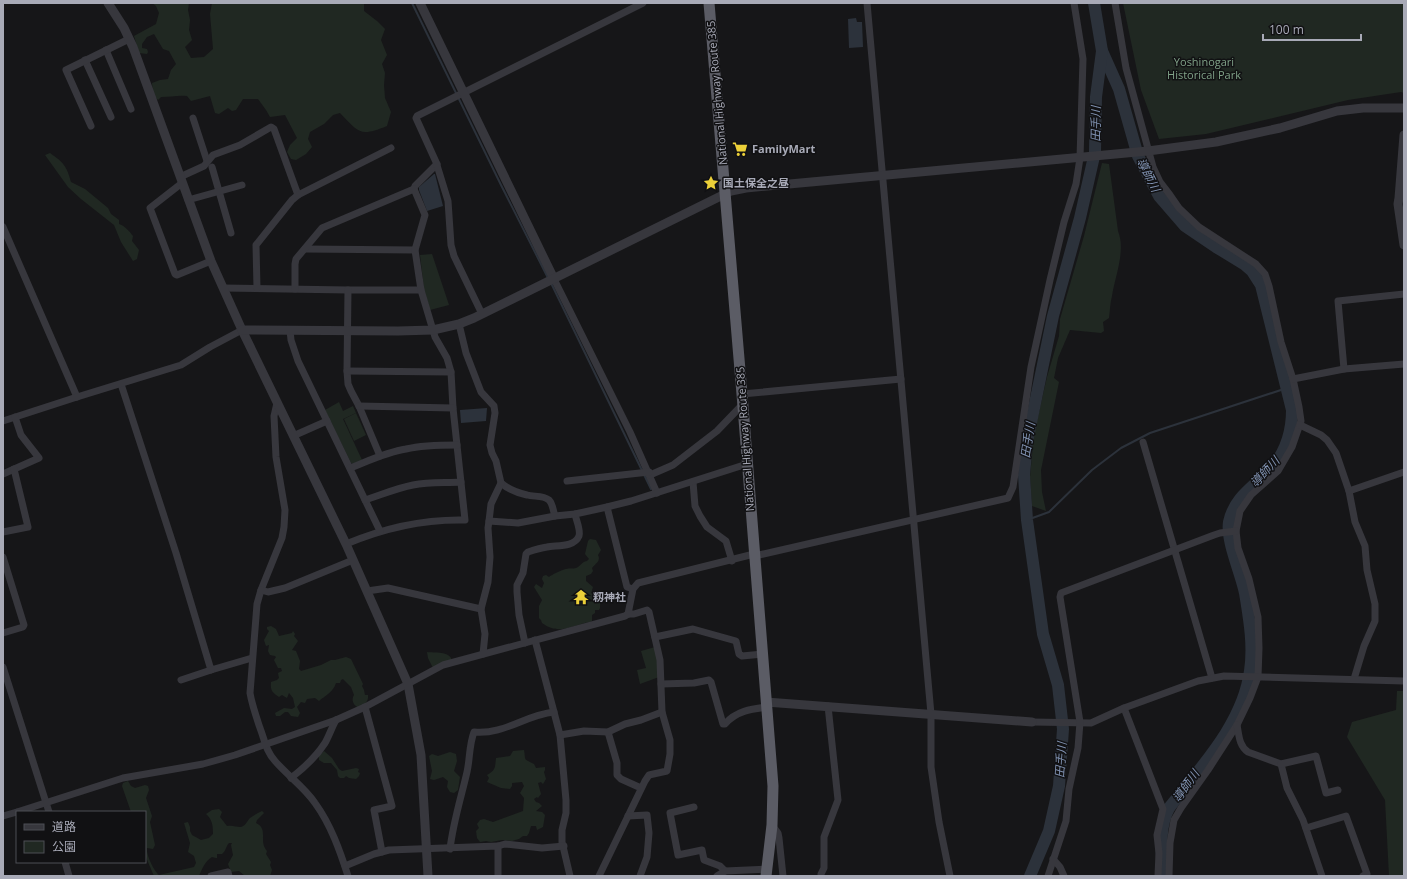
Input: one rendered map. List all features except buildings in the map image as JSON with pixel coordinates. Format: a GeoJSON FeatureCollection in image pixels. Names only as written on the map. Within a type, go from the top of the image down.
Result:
{"type":"FeatureCollection","features":[{"type":"Feature","properties":{"kind":"highway","name":"National Highway Route 385"},"geometry":{"type":"LineString","coordinates":[[709,3],[773,786],[772,825],[767,872]]}},
{"type":"Feature","properties":{"kind":"street"},"geometry":{"type":"LineString","coordinates":[[108,3],[124,28],[129,39],[211,261],[242,330],[346,544],[408,684],[421,755],[428,876]]}},
{"type":"Feature","properties":{"kind":"street"},"geometry":{"type":"LineString","coordinates":[[420,3],[657,492]]}},
{"type":"Feature","properties":{"kind":"street"},"geometry":{"type":"LineString","coordinates":[[482,314],[454,256],[451,245],[448,201],[437,164],[416,118],[417,116],[643,3]]}},
{"type":"Feature","properties":{"kind":"street"},"geometry":{"type":"LineString","coordinates":[[867,3],[931,714],[930,767],[950,876]]}},
{"type":"Feature","properties":{"kind":"street"},"geometry":{"type":"LineString","coordinates":[[628,614],[633,589],[638,583],[754,554],[759,555],[1008,498],[1013,487],[1031,367],[1064,222],[1076,184],[1080,158],[1083,59],[1074,3]]}},
{"type":"Feature","properties":{"kind":"street"},"geometry":{"type":"LineString","coordinates":[[1115,3],[1126,68],[1153,167],[1160,182],[1179,208],[1199,227],[1256,264],[1265,274],[1281,342],[1293,379],[1299,407],[1300,425],[1292,447],[1278,471],[1245,502],[1240,511],[1236,531],[1238,548],[1249,578],[1258,617],[1258,677],[1237,725],[1174,820],[1170,843],[1169,876]]}},
{"type":"Feature","properties":{"kind":"street"},"geometry":{"type":"LineString","coordinates":[[91,126],[66,70],[129,39]]}},
{"type":"Feature","properties":{"kind":"street"},"geometry":{"type":"LineString","coordinates":[[106,50],[131,109]]}},
{"type":"Feature","properties":{"kind":"street"},"geometry":{"type":"LineString","coordinates":[[85,60],[111,117]]}},
{"type":"Feature","properties":{"kind":"street"},"geometry":{"type":"LineString","coordinates":[[3,421],[181,365],[242,330],[398,331],[433,330],[459,324],[732,191],[746,188],[1148,151],[1223,140],[1280,128],[1337,111],[1363,108],[1404,108]]}},
{"type":"Feature","properties":{"kind":"street"},"geometry":{"type":"LineString","coordinates":[[193,118],[219,191],[231,233]]}},
{"type":"Feature","properties":{"kind":"street"},"geometry":{"type":"LineString","coordinates":[[211,261],[177,275],[175,274],[150,208],[181,180],[209,164],[213,155],[240,145],[271,127],[274,129],[298,195]]}},
{"type":"Feature","properties":{"kind":"street"},"geometry":{"type":"LineString","coordinates":[[1404,134],[1403,167],[1398,204],[1404,245]]}},
{"type":"Feature","properties":{"kind":"street"},"geometry":{"type":"LineString","coordinates":[[256,288],[256,246],[292,200],[298,195],[391,148]]}},
{"type":"Feature","properties":{"kind":"street"},"geometry":{"type":"LineString","coordinates":[[295,289],[296,259],[322,228],[414,189],[415,186],[437,164]]}},
{"type":"Feature","properties":{"kind":"street"},"geometry":{"type":"LineString","coordinates":[[188,200],[242,185]]}},
{"type":"Feature","properties":{"kind":"street"},"geometry":{"type":"LineString","coordinates":[[346,544],[380,531],[404,525],[434,520],[465,520],[453,408],[451,372],[447,358],[435,337],[421,290],[415,250],[425,215],[414,189]]}},
{"type":"Feature","properties":{"kind":"street"},"geometry":{"type":"LineString","coordinates":[[3,227],[76,397]]}},
{"type":"Feature","properties":{"kind":"street"},"geometry":{"type":"LineString","coordinates":[[305,249],[415,250]]}},
{"type":"Feature","properties":{"kind":"street"},"geometry":{"type":"LineString","coordinates":[[223,288],[421,290]]}},
{"type":"Feature","properties":{"kind":"street"},"geometry":{"type":"LineString","coordinates":[[348,290],[347,371],[350,391],[359,406],[380,456]]}},
{"type":"Feature","properties":{"kind":"street"},"geometry":{"type":"LineString","coordinates":[[1344,370],[1338,301],[1404,294]]}},
{"type":"Feature","properties":{"kind":"street"},"geometry":{"type":"LineString","coordinates":[[459,324],[466,353],[481,392],[494,406],[495,413],[490,445],[496,461],[500,483],[491,504],[488,528],[490,557],[488,582],[481,609],[485,634],[483,654]]}},
{"type":"Feature","properties":{"kind":"street"},"geometry":{"type":"LineString","coordinates":[[290,330],[291,340],[298,361],[380,531]]}},
{"type":"Feature","properties":{"kind":"street"},"geometry":{"type":"LineString","coordinates":[[1293,379],[1344,370],[1404,364]]}},
{"type":"Feature","properties":{"kind":"street"},"geometry":{"type":"LineString","coordinates":[[347,371],[451,372]]}},
{"type":"Feature","properties":{"kind":"street"},"geometry":{"type":"LineString","coordinates":[[567,481],[649,474],[673,465],[718,430],[742,400],[901,379]]}},
{"type":"Feature","properties":{"kind":"street"},"geometry":{"type":"LineString","coordinates":[[121,384],[176,553],[211,670]]}},
{"type":"Feature","properties":{"kind":"street"},"geometry":{"type":"LineString","coordinates":[[278,403],[274,416],[276,457],[285,510],[284,527],[282,538],[261,590],[257,604],[250,693],[252,704],[268,751],[275,761],[311,798],[326,819],[348,876]]}},
{"type":"Feature","properties":{"kind":"street"},"geometry":{"type":"LineString","coordinates":[[359,406],[453,408]]}},
{"type":"Feature","properties":{"kind":"street"},"geometry":{"type":"LineString","coordinates":[[3,474],[39,458],[39,456],[21,435],[15,417]]}},
{"type":"Feature","properties":{"kind":"street"},"geometry":{"type":"LineString","coordinates":[[294,436],[327,421]]}},
{"type":"Feature","properties":{"kind":"street"},"geometry":{"type":"LineString","coordinates":[[1300,425],[1321,435],[1332,446],[1336,453],[1348,491],[1355,522],[1365,546],[1367,570],[1376,604],[1375,621],[1364,646],[1354,679]]}},
{"type":"Feature","properties":{"kind":"street"},"geometry":{"type":"LineString","coordinates":[[1143,442],[1212,678]]}},
{"type":"Feature","properties":{"kind":"street"},"geometry":{"type":"LineString","coordinates":[[350,468],[380,456],[405,449],[457,444]]}},
{"type":"Feature","properties":{"kind":"street"},"geometry":{"type":"LineString","coordinates":[[489,521],[518,523],[575,514],[607,507],[693,482],[747,464]]}},
{"type":"Feature","properties":{"kind":"street"},"geometry":{"type":"LineString","coordinates":[[3,532],[28,527],[14,469]]}},
{"type":"Feature","properties":{"kind":"street"},"geometry":{"type":"LineString","coordinates":[[1348,491],[1404,472]]}},
{"type":"Feature","properties":{"kind":"street"},"geometry":{"type":"LineString","coordinates":[[365,500],[413,485],[461,482]]}},
{"type":"Feature","properties":{"kind":"street"},"geometry":{"type":"LineString","coordinates":[[693,482],[695,506],[707,527],[726,541],[732,560]]}},
{"type":"Feature","properties":{"kind":"street"},"geometry":{"type":"LineString","coordinates":[[500,483],[520,493],[529,496],[540,496],[548,500],[555,516]]}},
{"type":"Feature","properties":{"kind":"street"},"geometry":{"type":"LineString","coordinates":[[607,507],[627,586],[633,589]]}},
{"type":"Feature","properties":{"kind":"street"},"geometry":{"type":"LineString","coordinates":[[525,642],[519,615],[517,585],[523,573],[526,554],[528,552],[547,547],[564,546],[576,540],[579,535],[579,529],[575,514]]}},
{"type":"Feature","properties":{"kind":"street"},"geometry":{"type":"LineString","coordinates":[[1048,876],[1066,821],[1070,789],[1078,748],[1080,722],[1060,597],[1061,593],[1220,533],[1236,531]]}},
{"type":"Feature","properties":{"kind":"street"},"geometry":{"type":"LineString","coordinates":[[3,557],[24,625],[24,627],[3,633]]}},
{"type":"Feature","properties":{"kind":"street"},"geometry":{"type":"LineString","coordinates":[[261,590],[268,592],[285,588],[353,560]]}},
{"type":"Feature","properties":{"kind":"street"},"geometry":{"type":"LineString","coordinates":[[367,591],[388,588],[481,609]]}},
{"type":"Feature","properties":{"kind":"street"},"geometry":{"type":"LineString","coordinates":[[20,811],[123,778],[203,764],[235,755],[336,720],[365,707],[443,665],[647,610],[649,612],[660,660],[662,712],[670,740],[670,754],[667,771],[649,775],[641,788],[599,876]]}},
{"type":"Feature","properties":{"kind":"street"},"geometry":{"type":"LineString","coordinates":[[655,637],[692,629],[736,640],[739,654],[742,656],[763,654]]}},
{"type":"Feature","properties":{"kind":"street"},"geometry":{"type":"LineString","coordinates":[[535,640],[560,735],[566,800],[566,813],[562,830],[570,876]]}},
{"type":"Feature","properties":{"kind":"street"},"geometry":{"type":"LineString","coordinates":[[182,680],[252,658]]}},
{"type":"Feature","properties":{"kind":"street"},"geometry":{"type":"LineString","coordinates":[[3,667],[49,811]]}},
{"type":"Feature","properties":{"kind":"street"},"geometry":{"type":"LineString","coordinates":[[661,684],[694,683],[709,680],[711,682],[721,722],[723,724],[742,711],[767,705],[828,706],[1032,722],[1091,723],[1124,708],[1198,681],[1224,676],[1404,681]]}},
{"type":"Feature","properties":{"kind":"street"},"geometry":{"type":"LineString","coordinates":[[822,876],[821,874],[824,868],[824,837],[838,800],[828,706]]}},
{"type":"Feature","properties":{"kind":"street"},"geometry":{"type":"LineString","coordinates":[[365,707],[392,806],[374,810],[382,852]]}},
{"type":"Feature","properties":{"kind":"street"},"geometry":{"type":"LineString","coordinates":[[1124,708],[1163,809],[1157,835],[1159,853],[1158,876]]}},
{"type":"Feature","properties":{"kind":"street"},"geometry":{"type":"LineString","coordinates":[[450,849],[452,830],[468,770],[474,732],[486,733],[499,730],[541,713],[554,712]]}},
{"type":"Feature","properties":{"kind":"street"},"geometry":{"type":"LineString","coordinates":[[560,735],[584,731],[608,732],[626,724],[662,712]]}},
{"type":"Feature","properties":{"kind":"street"},"geometry":{"type":"LineString","coordinates":[[291,778],[305,767],[316,755],[325,742],[336,720]]}},
{"type":"Feature","properties":{"kind":"street"},"geometry":{"type":"LineString","coordinates":[[1237,725],[1240,744],[1243,749],[1281,764],[1316,756],[1326,793],[1338,790]]}},
{"type":"Feature","properties":{"kind":"street"},"geometry":{"type":"LineString","coordinates":[[608,732],[617,763],[617,775],[621,779],[641,788]]}},
{"type":"Feature","properties":{"kind":"street"},"geometry":{"type":"LineString","coordinates":[[1281,764],[1291,797],[1306,828],[1322,876]]}},
{"type":"Feature","properties":{"kind":"street"},"geometry":{"type":"LineString","coordinates":[[694,807],[670,813],[678,855],[702,850],[704,860],[720,866],[725,871]]}},
{"type":"Feature","properties":{"kind":"street"},"geometry":{"type":"LineString","coordinates":[[3,816],[16,812]]}},
{"type":"Feature","properties":{"kind":"street"},"geometry":{"type":"LineString","coordinates":[[628,816],[647,815],[649,833],[647,857],[640,876]]}},
{"type":"Feature","properties":{"kind":"street"},"geometry":{"type":"LineString","coordinates":[[1306,828],[1346,816],[1367,874],[1363,876]]}},
{"type":"Feature","properties":{"kind":"street"},"geometry":{"type":"LineString","coordinates":[[772,825],[778,833],[783,876]]}},
{"type":"Feature","properties":{"kind":"street"},"geometry":{"type":"LineString","coordinates":[[345,866],[374,854],[389,850],[450,849],[498,846],[505,844],[542,848],[564,846]]}},
{"type":"Feature","properties":{"kind":"street"},"geometry":{"type":"LineString","coordinates":[[498,846],[498,876]]}},
{"type":"Feature","properties":{"kind":"street"},"geometry":{"type":"LineString","coordinates":[[1053,859],[1060,867],[1064,876]]}},
{"type":"Feature","properties":{"kind":"street"},"geometry":{"type":"LineString","coordinates":[[65,863],[69,876]]}},
{"type":"Feature","properties":{"kind":"street"},"geometry":{"type":"LineString","coordinates":[[717,876],[725,871],[767,872]]}},
{"type":"Feature","properties":{"kind":"street"},"geometry":{"type":"LineString","coordinates":[[211,876],[228,872],[229,876]]}},
{"type":"Feature","properties":{"kind":"green space"},"geometry":{"type":"Polygon","coordinates":[[[152,3],[189,3],[189,30],[192,40],[185,47],[191,58],[204,57],[213,49],[210,14],[212,3],[364,3],[364,11],[385,29],[381,40],[387,55],[382,64],[385,73],[385,98],[391,112],[387,126],[371,131],[360,131],[340,113],[333,115],[324,124],[310,132],[308,139],[312,147],[306,154],[296,160],[291,159],[287,152],[290,145],[297,138],[285,115],[270,117],[258,99],[243,99],[236,110],[232,111],[228,108],[219,114],[215,113],[210,96],[191,101],[187,96],[161,97],[158,100],[153,95],[152,83],[168,79],[171,70],[176,64],[169,51],[163,49],[154,34],[147,37],[142,44],[142,48],[147,49],[147,54],[139,53],[134,36],[156,24],[159,13],[156,6],[152,3]]]}},
{"type":"Feature","properties":{"kind":"green space","name":"Yoshinogari Historical Park"},"geometry":{"type":"Polygon","coordinates":[[[1123,3],[1404,3],[1404,93],[1401,92],[1348,100],[1206,134],[1159,139],[1141,90],[1123,3]]]}},
{"type":"Feature","properties":{"kind":"green space"},"geometry":{"type":"Polygon","coordinates":[[[50,153],[64,165],[71,182],[85,189],[108,208],[111,214],[119,220],[119,224],[125,227],[132,234],[132,241],[139,250],[137,259],[133,261],[121,242],[114,225],[68,187],[45,155],[50,153]]]}},
{"type":"Feature","properties":{"kind":"green space"},"geometry":{"type":"Polygon","coordinates":[[[1102,163],[1109,164],[1121,247],[1119,264],[1109,318],[1103,322],[1104,331],[1101,333],[1070,330],[1058,358],[1054,378],[1059,382],[1041,470],[1042,492],[1046,511],[1032,506],[1030,477],[1034,434],[1047,377],[1059,336],[1060,319],[1084,236],[1102,163]]]}},
{"type":"Feature","properties":{"kind":"green space"},"geometry":{"type":"Polygon","coordinates":[[[432,254],[449,305],[430,310],[424,289],[420,255],[432,254]]]}},
{"type":"Feature","properties":{"kind":"green space"},"geometry":{"type":"Polygon","coordinates":[[[339,402],[343,411],[353,406],[356,413],[343,419],[362,460],[354,464],[351,463],[325,410],[339,402]]]}},
{"type":"Feature","properties":{"kind":"green space"},"geometry":{"type":"Polygon","coordinates":[[[356,413],[366,435],[354,441],[344,419],[356,413]]]}},
{"type":"Feature","properties":{"kind":"green space"},"geometry":{"type":"Polygon","coordinates":[[[590,539],[596,540],[601,550],[598,555],[598,560],[592,568],[593,571],[591,574],[586,576],[586,581],[593,587],[591,593],[600,600],[600,608],[599,610],[595,610],[595,613],[592,615],[592,621],[590,622],[560,629],[548,627],[542,623],[539,618],[539,606],[542,600],[534,587],[536,584],[542,588],[544,583],[542,579],[543,576],[546,575],[549,577],[565,569],[576,568],[583,562],[587,561],[589,559],[585,554],[588,541],[590,539]]]}},
{"type":"Feature","properties":{"kind":"green space"},"geometry":{"type":"Polygon","coordinates":[[[271,626],[276,629],[279,636],[292,633],[293,631],[295,634],[294,636],[298,641],[292,650],[296,651],[300,661],[299,669],[301,671],[321,665],[331,660],[346,657],[351,659],[363,684],[362,686],[365,695],[368,695],[366,703],[359,708],[354,704],[354,695],[351,687],[343,679],[340,683],[336,683],[331,691],[319,701],[315,698],[307,699],[305,703],[301,702],[297,707],[300,713],[298,717],[291,716],[288,712],[285,712],[280,716],[276,716],[275,713],[284,708],[292,709],[295,707],[293,698],[289,693],[287,698],[282,695],[279,697],[272,690],[271,682],[279,678],[278,673],[282,671],[281,668],[278,668],[274,660],[276,657],[270,655],[268,651],[269,645],[266,646],[264,640],[269,631],[267,627],[271,626]]]}},
{"type":"Feature","properties":{"kind":"green space"},"geometry":{"type":"Polygon","coordinates":[[[655,647],[659,677],[640,684],[637,670],[646,668],[641,651],[655,647]]]}},
{"type":"Feature","properties":{"kind":"green space"},"geometry":{"type":"Polygon","coordinates":[[[427,652],[445,654],[452,660],[433,668],[427,652]]]}},
{"type":"Feature","properties":{"kind":"green space"},"geometry":{"type":"Polygon","coordinates":[[[1397,691],[1404,691],[1404,876],[1389,876],[1385,800],[1347,737],[1352,722],[1396,710],[1397,691]]]}},
{"type":"Feature","properties":{"kind":"green space"},"geometry":{"type":"Polygon","coordinates":[[[524,750],[526,759],[534,764],[536,768],[545,767],[544,772],[546,779],[543,784],[541,782],[538,783],[541,794],[538,798],[537,797],[534,799],[542,806],[536,811],[542,812],[545,815],[543,827],[537,830],[536,826],[531,826],[527,836],[523,836],[512,841],[502,840],[480,842],[477,838],[476,831],[479,828],[477,824],[480,820],[484,819],[493,822],[523,811],[524,798],[520,793],[524,786],[522,782],[512,783],[510,789],[501,788],[487,782],[489,778],[487,775],[492,772],[496,758],[510,756],[513,751],[524,750]]]}},
{"type":"Feature","properties":{"kind":"green space"},"geometry":{"type":"Polygon","coordinates":[[[324,751],[332,758],[339,769],[342,771],[356,768],[359,769],[359,776],[356,779],[346,776],[344,778],[340,778],[337,770],[331,763],[324,763],[319,760],[319,756],[324,751]]]}},
{"type":"Feature","properties":{"kind":"green space"},"geometry":{"type":"Polygon","coordinates":[[[450,752],[456,754],[457,761],[454,771],[460,777],[458,790],[454,793],[450,792],[447,787],[448,781],[443,777],[434,780],[430,779],[432,771],[429,756],[432,754],[438,756],[450,752]]]}},
{"type":"Feature","properties":{"kind":"green space"},"geometry":{"type":"Polygon","coordinates":[[[128,781],[131,786],[135,788],[145,785],[148,786],[149,790],[146,798],[152,816],[150,822],[155,845],[153,849],[147,848],[147,851],[151,863],[159,875],[194,867],[196,863],[194,856],[188,852],[190,843],[184,823],[188,822],[192,835],[201,840],[209,838],[213,834],[213,828],[211,820],[206,814],[212,810],[219,809],[222,812],[220,817],[227,826],[242,827],[254,815],[262,811],[264,813],[256,823],[262,828],[264,847],[271,862],[270,865],[272,870],[270,876],[245,876],[239,871],[231,872],[228,864],[233,855],[232,843],[229,843],[222,854],[217,854],[217,858],[212,857],[207,861],[199,876],[154,876],[146,857],[146,811],[131,811],[122,786],[123,783],[128,781]]]}},
{"type":"Feature","properties":{"kind":"shaded area"},"geometry":{"type":"Polygon","coordinates":[[[856,18],[857,22],[862,22],[863,47],[849,48],[848,19],[856,18]]]}},
{"type":"Feature","properties":{"kind":"shaded area"},"geometry":{"type":"Polygon","coordinates":[[[434,174],[443,206],[427,211],[419,187],[434,174]]]}},
{"type":"Feature","properties":{"kind":"shaded area"},"geometry":{"type":"Polygon","coordinates":[[[487,408],[486,421],[461,423],[460,410],[487,408]]]}},
{"type":"Feature","properties":{"kind":"waterway"},"geometry":{"type":"LineString","coordinates":[[412,3],[548,278]]}},
{"type":"Feature","properties":{"kind":"waterway","name":"田手川"},"geometry":{"type":"LineString","coordinates":[[1030,876],[1049,831],[1059,786],[1063,729],[1058,685],[1043,634],[1027,520],[1024,475],[1027,442],[1053,316],[1080,218],[1095,152],[1096,97],[1102,51],[1094,3]]}},
{"type":"Feature","properties":{"kind":"waterway","name":"導師川"},"geometry":{"type":"LineString","coordinates":[[1102,51],[1119,89],[1138,156],[1159,196],[1185,226],[1244,264],[1252,271],[1261,285],[1292,410],[1289,435],[1279,458],[1269,471],[1245,494],[1235,506],[1231,514],[1229,522],[1230,538],[1245,593],[1248,612],[1251,641],[1250,671],[1246,690],[1239,709],[1229,727],[1206,761],[1169,808],[1163,824],[1162,833],[1163,876]]}},
{"type":"Feature","properties":{"kind":"waterway"},"geometry":{"type":"LineString","coordinates":[[551,283],[651,489]]}},
{"type":"Feature","properties":{"kind":"waterway"},"geometry":{"type":"LineString","coordinates":[[1027,520],[1049,512],[1092,470],[1121,448],[1150,433],[1287,388]]}},
{"type":"Feature","properties":{"kind":"place","name":"FamilyMart"},"geometry":{"type":"Point","coordinates":[740,149]}},
{"type":"Feature","properties":{"kind":"place","name":"国土保全之昼"},"geometry":{"type":"Point","coordinates":[711,183]}},
{"type":"Feature","properties":{"kind":"place","name":"籾神社"},"geometry":{"type":"Point","coordinates":[581,597]}}]}
